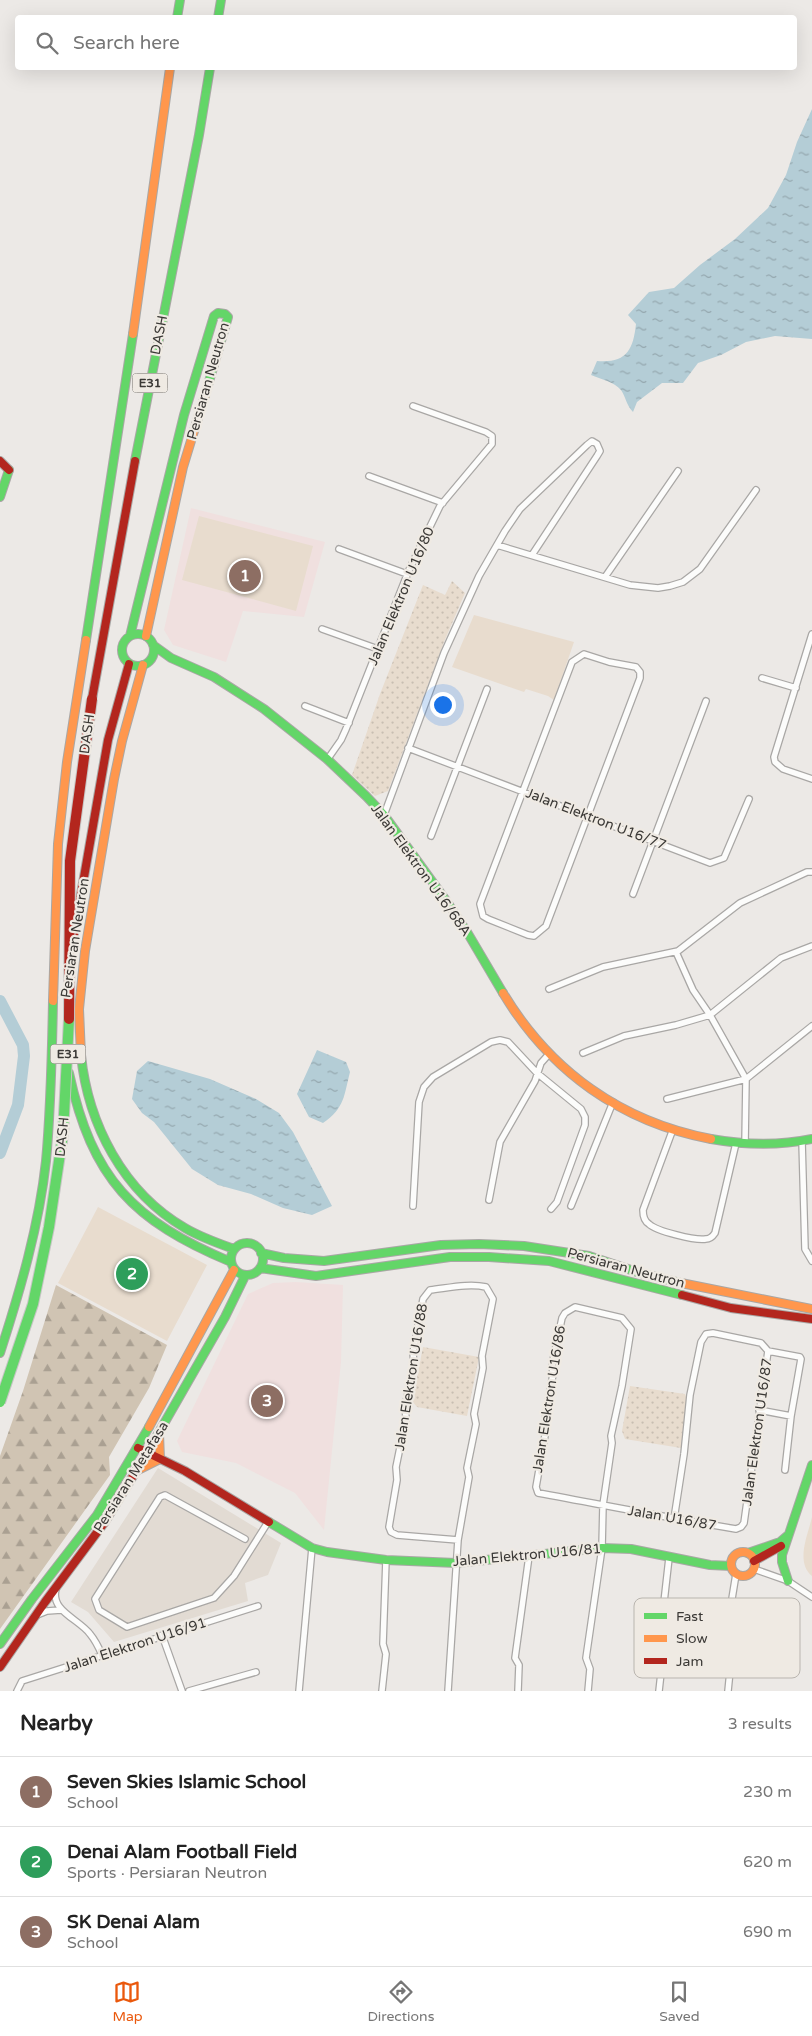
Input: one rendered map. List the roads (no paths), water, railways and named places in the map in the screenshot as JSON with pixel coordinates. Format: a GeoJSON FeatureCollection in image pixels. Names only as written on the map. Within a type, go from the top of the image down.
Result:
{"type":"FeatureCollection","features":[{"type":"Feature","properties":{"kind":"main road"},"geometry":{"type":"LineString","coordinates":[[178,15],[180,0]]}},
{"type":"Feature","properties":{"kind":"main road"},"geometry":{"type":"LineString","coordinates":[[218,15],[221,0]]}},
{"type":"Feature","properties":{"kind":"main road","name":"DASH"},"geometry":{"type":"LineString","coordinates":[[0,1354],[16,1303],[35,1227],[46,1161],[52,1049],[58,844],[77,696],[123,406],[170,70]]}},
{"type":"Feature","properties":{"kind":"main road","name":"DASH"},"geometry":{"type":"LineString","coordinates":[[0,1402],[33,1304],[49,1228],[63,1134],[69,1034],[70,861],[92,699],[139,437],[197,144],[210,70]]}},
{"type":"Feature","properties":{"kind":"main road","name":"Persiaran Neutron"},"geometry":{"type":"LineString","coordinates":[[130,636],[156,525],[190,397],[214,316],[218,313],[225,314],[228,317],[173,507],[149,641]]}},
{"type":"Feature","properties":{"kind":"main road"},"geometry":{"type":"LineString","coordinates":[[0,461],[4,470],[0,497]]}},
{"type":"Feature","properties":{"kind":"main road"},"geometry":{"type":"LineString","coordinates":[[135,634],[149,641],[170,658],[138,666],[129,664],[125,660],[122,650],[126,640],[135,634]]}},
{"type":"Feature","properties":{"kind":"main road"},"geometry":{"type":"LineString","coordinates":[[147,663],[153,653],[149,641]]}},
{"type":"Feature","properties":{"kind":"main road","name":"Jalan Elektron U16/68A"},"geometry":{"type":"LineString","coordinates":[[170,658],[216,677],[258,704],[327,760],[384,815],[466,932],[529,1032],[549,1054],[584,1084],[613,1102],[673,1129],[741,1143],[782,1144],[807,1140]]}},
{"type":"Feature","properties":{"kind":"main road","name":"Persiaran Neutron"},"geometry":{"type":"LineString","coordinates":[[147,663],[122,743],[83,960],[79,1009],[83,1080],[98,1131],[121,1171],[143,1195],[170,1219],[198,1235],[234,1249]]}},
{"type":"Feature","properties":{"kind":"main road","name":"Persiaran Neutron"},"geometry":{"type":"LineString","coordinates":[[129,664],[108,740],[70,956],[65,1004],[65,1052],[73,1092],[84,1130],[92,1149],[114,1182],[147,1218],[233,1266]]}},
{"type":"Feature","properties":{"kind":"main road"},"geometry":{"type":"LineString","coordinates":[[249,1243],[254,1245],[261,1252],[263,1258],[260,1268],[254,1274],[245,1276],[233,1266],[234,1249],[238,1245],[249,1243]]}},
{"type":"Feature","properties":{"kind":"main road","name":"Persiaran Neutron"},"geometry":{"type":"LineString","coordinates":[[261,1252],[300,1262],[319,1262],[351,1260],[422,1247],[466,1244],[498,1244],[549,1248],[602,1259],[643,1274],[735,1296],[812,1308]]}},
{"type":"Feature","properties":{"kind":"main road","name":"Persiaran Neutron"},"geometry":{"type":"LineString","coordinates":[[260,1268],[316,1276],[450,1257],[489,1257],[549,1261],[731,1308],[812,1319]]}},
{"type":"Feature","properties":{"kind":"main road","name":"Persiaran Metafasa"},"geometry":{"type":"LineString","coordinates":[[0,1644],[32,1599],[98,1514],[138,1448],[233,1266]]}},
{"type":"Feature","properties":{"kind":"main road","name":"Persiaran Metafasa"},"geometry":{"type":"LineString","coordinates":[[0,1667],[104,1523],[138,1470],[225,1317],[245,1276]]}},
{"type":"Feature","properties":{"kind":"main road"},"geometry":{"type":"LineString","coordinates":[[138,1470],[160,1459],[159,1434]]}},
{"type":"Feature","properties":{"kind":"main road","name":"Jalan Elektron U16/81"},"geometry":{"type":"LineString","coordinates":[[138,1448],[185,1471],[312,1548],[327,1552],[386,1560],[456,1563],[602,1548],[631,1550],[710,1565],[733,1570],[746,1576],[752,1561]]}},
{"type":"Feature","properties":{"kind":"main road"},"geometry":{"type":"LineString","coordinates":[[788,1581],[782,1562],[782,1555],[812,1465]]}},
{"type":"Feature","properties":{"kind":"main road"},"geometry":{"type":"LineString","coordinates":[[733,1570],[732,1558],[738,1554],[752,1561],[787,1536]]}},
{"type":"Feature","properties":{"kind":"street","name":"Jalan Elektron U16/80"},"geometry":{"type":"LineString","coordinates":[[327,760],[342,740],[407,574],[443,503],[492,444],[492,436],[486,432],[413,406]]}},
{"type":"Feature","properties":{"kind":"street"},"geometry":{"type":"LineString","coordinates":[[384,815],[444,653],[479,576],[520,510],[587,445],[592,442],[597,444],[600,451],[532,555]]}},
{"type":"Feature","properties":{"kind":"street"},"geometry":{"type":"LineString","coordinates":[[605,577],[678,471]]}},
{"type":"Feature","properties":{"kind":"street"},"geometry":{"type":"LineString","coordinates":[[369,476],[443,503]]}},
{"type":"Feature","properties":{"kind":"street"},"geometry":{"type":"LineString","coordinates":[[497,545],[630,585],[658,588],[683,582],[700,569],[756,490]]}},
{"type":"Feature","properties":{"kind":"street"},"geometry":{"type":"LineString","coordinates":[[339,549],[407,574]]}},
{"type":"Feature","properties":{"kind":"street"},"geometry":{"type":"LineString","coordinates":[[322,629],[378,649]]}},
{"type":"Feature","properties":{"kind":"street"},"geometry":{"type":"LineString","coordinates":[[810,778],[783,769],[775,762],[774,757],[812,634]]}},
{"type":"Feature","properties":{"kind":"street"},"geometry":{"type":"LineString","coordinates":[[584,654],[609,662],[636,667],[640,672],[640,678],[588,816],[546,926],[534,936],[506,927],[484,916],[480,904],[572,662],[584,654]]}},
{"type":"Feature","properties":{"kind":"street"},"geometry":{"type":"LineString","coordinates":[[762,678],[796,688]]}},
{"type":"Feature","properties":{"kind":"street"},"geometry":{"type":"LineString","coordinates":[[431,836],[487,689]]}},
{"type":"Feature","properties":{"kind":"street"},"geometry":{"type":"LineString","coordinates":[[633,894],[706,701]]}},
{"type":"Feature","properties":{"kind":"street"},"geometry":{"type":"LineString","coordinates":[[304,706],[349,722]]}},
{"type":"Feature","properties":{"kind":"street","name":"Jalan Elektron U16/77"},"geometry":{"type":"LineString","coordinates":[[408,748],[710,862],[716,862],[724,858],[748,799]]}},
{"type":"Feature","properties":{"kind":"street"},"geometry":{"type":"LineString","coordinates":[[549,989],[603,968],[683,949],[740,902],[807,872],[812,872]]}},
{"type":"Feature","properties":{"kind":"street"},"geometry":{"type":"LineString","coordinates":[[583,1053],[624,1036],[676,1025],[710,1015],[781,958],[812,946]]}},
{"type":"Feature","properties":{"kind":"street"},"geometry":{"type":"LineString","coordinates":[[673,1129],[643,1210],[644,1218],[650,1226],[704,1240],[712,1237],[715,1233],[741,1143],[746,1078],[710,1015],[693,990],[676,952]]}},
{"type":"Feature","properties":{"kind":"street"},"geometry":{"type":"LineString","coordinates":[[667,1098],[746,1078],[812,1026]]}},
{"type":"Feature","properties":{"kind":"street"},"geometry":{"type":"LineString","coordinates":[[413,1206],[419,1102],[424,1087],[433,1076],[491,1042],[504,1040],[512,1045],[537,1073],[581,1109],[585,1117],[585,1125],[556,1202],[551,1209]]}},
{"type":"Feature","properties":{"kind":"street"},"geometry":{"type":"LineString","coordinates":[[489,1200],[500,1142],[535,1081],[541,1063],[549,1054]]}},
{"type":"Feature","properties":{"kind":"street"},"geometry":{"type":"LineString","coordinates":[[570,1206],[613,1102]]}},
{"type":"Feature","properties":{"kind":"street"},"geometry":{"type":"LineString","coordinates":[[807,1140],[804,1249],[812,1261]]}},
{"type":"Feature","properties":{"kind":"street","name":"Jalan Elektron U16/88"},"geometry":{"type":"LineString","coordinates":[[458,1286],[481,1286],[486,1288],[493,1299],[482,1356],[483,1368],[474,1414],[476,1424],[467,1468],[469,1477],[458,1540],[397,1535],[391,1532],[389,1527],[398,1480],[396,1467],[406,1418],[405,1407],[414,1365],[413,1354],[423,1299],[430,1290],[458,1286]]}},
{"type":"Feature","properties":{"kind":"street","name":"Jalan Elektron U16/86"},"geometry":{"type":"LineString","coordinates":[[588,1691],[590,1669],[586,1658],[602,1548],[603,1505],[612,1443],[611,1436],[622,1386],[630,1329],[622,1318],[575,1307],[565,1313],[562,1318],[552,1365],[553,1374],[545,1421],[546,1430],[536,1487],[538,1493],[603,1505]]}},
{"type":"Feature","properties":{"kind":"street","name":"Jalan Elektron U16/87"},"geometry":{"type":"LineString","coordinates":[[674,1519],[684,1454],[683,1449],[690,1395],[701,1342],[706,1334],[713,1333],[761,1343],[768,1351],[744,1523],[741,1527]]}},
{"type":"Feature","properties":{"kind":"street"},"geometry":{"type":"LineString","coordinates":[[768,1351],[800,1358],[785,1470]]}},
{"type":"Feature","properties":{"kind":"street"},"geometry":{"type":"LineString","coordinates":[[759,1410],[791,1416]]}},
{"type":"Feature","properties":{"kind":"street"},"geometry":{"type":"LineString","coordinates":[[259,1537],[245,1540],[165,1495],[160,1496],[95,1599],[99,1610],[127,1627],[214,1598],[234,1576],[248,1553],[254,1545],[259,1537],[268,1522]]}},
{"type":"Feature","properties":{"kind":"street","name":"Jalan U16/87"},"geometry":{"type":"LineString","coordinates":[[603,1505],[736,1529],[741,1527]]}},
{"type":"Feature","properties":{"kind":"street"},"geometry":{"type":"LineString","coordinates":[[245,1540],[248,1553]]}},
{"type":"Feature","properties":{"kind":"street"},"geometry":{"type":"LineString","coordinates":[[448,1691],[458,1540]]}},
{"type":"Feature","properties":{"kind":"street"},"geometry":{"type":"LineString","coordinates":[[299,1691],[312,1548]]}},
{"type":"Feature","properties":{"kind":"street"},"geometry":{"type":"LineString","coordinates":[[518,1691],[519,1665],[515,1658],[529,1556]]}},
{"type":"Feature","properties":{"kind":"street"},"geometry":{"type":"LineString","coordinates":[[664,1598],[669,1558]]}},
{"type":"Feature","properties":{"kind":"street"},"geometry":{"type":"LineString","coordinates":[[382,1691],[386,1654],[384,1644],[386,1560]]}},
{"type":"Feature","properties":{"kind":"street"},"geometry":{"type":"LineString","coordinates":[[752,1561],[812,1597]]}},
{"type":"Feature","properties":{"kind":"street"},"geometry":{"type":"LineString","coordinates":[[731,1598],[733,1570]]}},
{"type":"Feature","properties":{"kind":"street"},"geometry":{"type":"LineString","coordinates":[[57,1586],[55,1598],[61,1610],[90,1634],[102,1655]]}},
{"type":"Feature","properties":{"kind":"street","name":"Jalan Elektron U16/91"},"geometry":{"type":"LineString","coordinates":[[17,1691],[22,1681],[258,1606]]}},
{"type":"Feature","properties":{"kind":"street"},"geometry":{"type":"LineString","coordinates":[[35,1616],[47,1611],[61,1610]]}},
{"type":"Feature","properties":{"kind":"street"},"geometry":{"type":"LineString","coordinates":[[162,1635],[182,1691]]}},
{"type":"Feature","properties":{"kind":"street"},"geometry":{"type":"LineString","coordinates":[[189,1691],[256,1672]]}},
{"type":"Feature","properties":{"kind":"street"},"geometry":{"type":"LineString","coordinates":[[659,1691],[660,1678]]}},
{"type":"Feature","properties":{"kind":"street"},"geometry":{"type":"LineString","coordinates":[[728,1691],[729,1678]]}},
{"type":"Feature","properties":{"kind":"water"},"geometry":{"type":"Polygon","coordinates":[[[812,109],[812,339],[775,336],[746,342],[721,355],[698,363],[683,383],[662,383],[637,402],[633,412],[618,387],[591,375],[597,361],[615,360],[630,348],[636,324],[628,315],[649,292],[674,288],[700,265],[735,239],[768,208],[786,175],[797,142],[812,109]]]}},
{"type":"Feature","properties":{"kind":"water"},"geometry":{"type":"Polygon","coordinates":[[[317,1050],[346,1062],[350,1072],[340,1106],[323,1123],[309,1117],[297,1094],[317,1050]]]}},
{"type":"Feature","properties":{"kind":"water"},"geometry":{"type":"Polygon","coordinates":[[[148,1061],[210,1079],[256,1099],[279,1113],[293,1132],[332,1206],[312,1215],[283,1208],[251,1194],[218,1185],[192,1169],[154,1122],[142,1113],[132,1099],[137,1071],[148,1061]]]}},
{"type":"Feature","properties":{"kind":"waterway"},"geometry":{"type":"LineString","coordinates":[[0,1001],[23,1045],[24,1056],[18,1105],[0,1153]]}},
{"type":"Feature","properties":{"kind":"place","name":"Seven Skies Islamic School"},"geometry":{"type":"Point","coordinates":[245,576]}},
{"type":"Feature","properties":{"kind":"place","name":"Denai Alam Football Field"},"geometry":{"type":"Point","coordinates":[132,1274]}},
{"type":"Feature","properties":{"kind":"place","name":"SK Denai Alam"},"geometry":{"type":"Point","coordinates":[267,1401]}}]}
